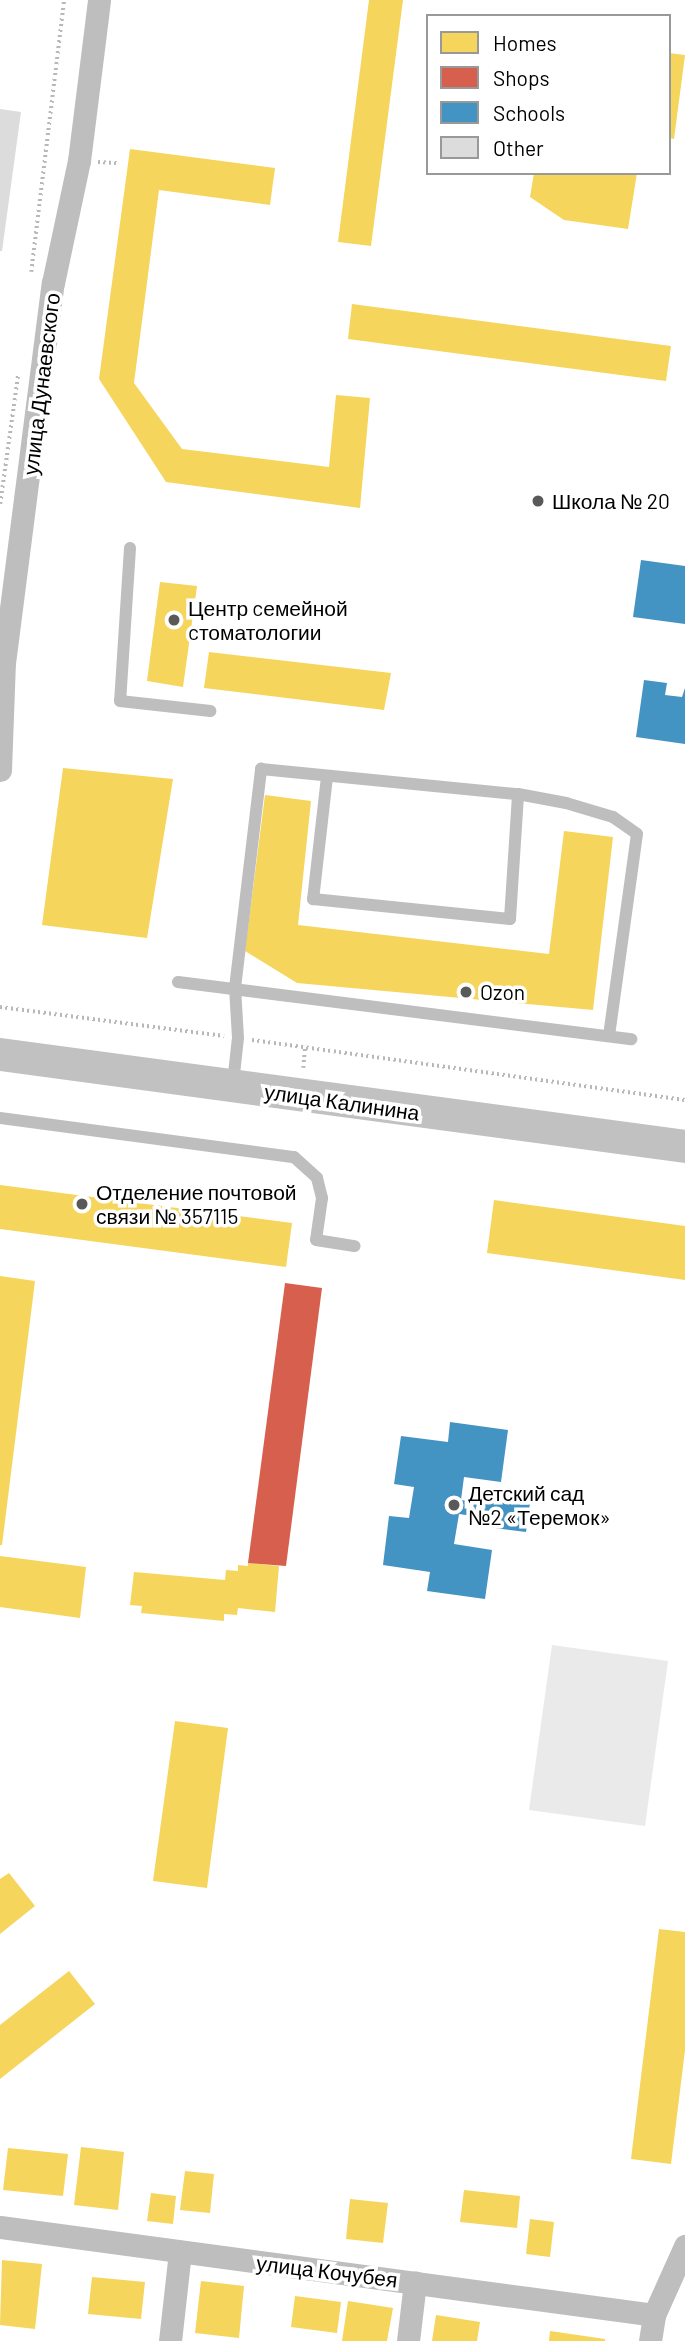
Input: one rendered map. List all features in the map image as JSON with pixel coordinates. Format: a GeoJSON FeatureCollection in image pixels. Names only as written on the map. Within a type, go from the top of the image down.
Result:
{"type":"FeatureCollection","features":[{"type":"Feature","properties":{"kind":"main road","name":"улица Калинина"},"geometry":{"type":"LineString","coordinates":[[0,1054],[685,1146]]}},
{"type":"Feature","properties":{"kind":"street","name":"улица Дунаевского"},"geometry":{"type":"LineString","coordinates":[[0,771],[4,663],[53,283],[79,161],[99,0]]}},
{"type":"Feature","properties":{"kind":"street","name":"улица Кочубея"},"geometry":{"type":"LineString","coordinates":[[0,2227],[654,2315]]}},
{"type":"Feature","properties":{"kind":"street"},"geometry":{"type":"LineString","coordinates":[[650,2341],[654,2315],[685,2246]]}},
{"type":"Feature","properties":{"kind":"street"},"geometry":{"type":"LineString","coordinates":[[170,2341],[180,2252]]}},
{"type":"Feature","properties":{"kind":"street"},"geometry":{"type":"LineString","coordinates":[[408,2341],[415,2282]]}},
{"type":"Feature","properties":{"kind":"lane"},"geometry":{"type":"LineString","coordinates":[[130,548],[120,701],[210,711]]}},
{"type":"Feature","properties":{"kind":"lane"},"geometry":{"type":"LineString","coordinates":[[232,1086],[238,1038],[235,988],[261,769],[518,794],[566,803],[613,817],[636,834],[609,1035]]}},
{"type":"Feature","properties":{"kind":"lane"},"geometry":{"type":"LineString","coordinates":[[327,777],[313,899],[510,919],[518,794]]}},
{"type":"Feature","properties":{"kind":"lane"},"geometry":{"type":"LineString","coordinates":[[178,982],[631,1039]]}},
{"type":"Feature","properties":{"kind":"lane"},"geometry":{"type":"LineString","coordinates":[[0,1118],[294,1157],[317,1178],[322,1198],[316,1240],[355,1246]]}},
{"type":"Feature","properties":{"kind":"path"},"geometry":{"type":"LineString","coordinates":[[30,283],[64,0]]}},
{"type":"Feature","properties":{"kind":"path"},"geometry":{"type":"LineString","coordinates":[[0,504],[19,366]]}},
{"type":"Feature","properties":{"kind":"path"},"geometry":{"type":"LineString","coordinates":[[0,1007],[685,1100]]}},
{"type":"Feature","properties":{"kind":"shaded area"},"geometry":{"type":"Polygon","coordinates":[[[552,1645],[668,1661],[645,1826],[529,1810],[552,1645]]]}},
{"type":"Feature","properties":{"kind":"building: Homes"},"geometry":{"type":"Polygon","coordinates":[[[369,0],[403,0],[371,246],[338,242],[369,0]]]}},
{"type":"Feature","properties":{"kind":"building: Homes"},"geometry":{"type":"Polygon","coordinates":[[[671,53],[685,55],[674,139],[671,138],[671,53]]]}},
{"type":"Feature","properties":{"kind":"building: Homes"},"geometry":{"type":"Polygon","coordinates":[[[130,149],[275,168],[270,205],[159,190],[134,383],[182,449],[329,467],[336,395],[370,398],[360,508],[166,482],[99,379],[130,149]]]}},
{"type":"Feature","properties":{"kind":"building: Homes"},"geometry":{"type":"Polygon","coordinates":[[[534,175],[637,175],[628,229],[564,220],[530,197],[534,175]]]}},
{"type":"Feature","properties":{"kind":"building: Homes"},"geometry":{"type":"Polygon","coordinates":[[[352,304],[671,346],[666,381],[348,339],[352,304]]]}},
{"type":"Feature","properties":{"kind":"building: Homes","name":"Центр cемейной cтоматологии"},"geometry":{"type":"Polygon","coordinates":[[[160,582],[197,586],[183,687],[147,681],[160,582]]]}},
{"type":"Feature","properties":{"kind":"building: Homes"},"geometry":{"type":"Polygon","coordinates":[[[209,652],[391,673],[384,710],[204,688],[209,652]]]}},
{"type":"Feature","properties":{"kind":"building: Homes"},"geometry":{"type":"Polygon","coordinates":[[[63,768],[173,779],[147,938],[42,925],[63,768]]]}},
{"type":"Feature","properties":{"kind":"building: Homes"},"geometry":{"type":"Polygon","coordinates":[[[265,795],[311,801],[298,925],[549,954],[564,831],[613,837],[593,1010],[297,983],[245,951],[265,795]]]}},
{"type":"Feature","properties":{"kind":"building: Homes"},"geometry":{"type":"Polygon","coordinates":[[[0,1185],[292,1223],[286,1267],[0,1229],[0,1185]]]}},
{"type":"Feature","properties":{"kind":"building: Homes"},"geometry":{"type":"Polygon","coordinates":[[[494,1200],[685,1226],[685,1280],[487,1253],[494,1200]]]}},
{"type":"Feature","properties":{"kind":"building: Homes"},"geometry":{"type":"Polygon","coordinates":[[[0,1276],[35,1281],[2,1545],[0,1545],[0,1276]]]}},
{"type":"Feature","properties":{"kind":"building: Homes"},"geometry":{"type":"Polygon","coordinates":[[[0,1556],[86,1567],[80,1618],[0,1607],[0,1556]]]}},
{"type":"Feature","properties":{"kind":"building: Homes"},"geometry":{"type":"Polygon","coordinates":[[[248,1563],[279,1566],[275,1612],[238,1608],[237,1615],[224,1614],[224,1621],[141,1613],[142,1606],[130,1605],[134,1572],[225,1580],[226,1570],[238,1571],[238,1565],[248,1566],[248,1563]]]}},
{"type":"Feature","properties":{"kind":"building: Homes"},"geometry":{"type":"Polygon","coordinates":[[[175,1721],[228,1728],[207,1888],[153,1881],[175,1721]]]}},
{"type":"Feature","properties":{"kind":"building: Homes"},"geometry":{"type":"Polygon","coordinates":[[[9,1873],[35,1906],[0,1934],[0,1879],[9,1873]]]}},
{"type":"Feature","properties":{"kind":"building: Homes"},"geometry":{"type":"Polygon","coordinates":[[[659,1929],[685,1932],[685,2050],[671,2164],[631,2159],[659,1929]]]}},
{"type":"Feature","properties":{"kind":"building: Homes"},"geometry":{"type":"Polygon","coordinates":[[[69,1971],[95,2004],[0,2079],[0,2025],[69,1971]]]}},
{"type":"Feature","properties":{"kind":"building: Homes"},"geometry":{"type":"Polygon","coordinates":[[[81,2147],[124,2152],[118,2210],[74,2205],[81,2147]]]}},
{"type":"Feature","properties":{"kind":"building: Homes"},"geometry":{"type":"Polygon","coordinates":[[[8,2148],[68,2154],[63,2196],[3,2190],[8,2148]]]}},
{"type":"Feature","properties":{"kind":"building: Homes"},"geometry":{"type":"Polygon","coordinates":[[[185,2171],[214,2174],[210,2213],[180,2210],[185,2171]]]}},
{"type":"Feature","properties":{"kind":"building: Homes"},"geometry":{"type":"Polygon","coordinates":[[[464,2190],[520,2196],[517,2228],[460,2222],[464,2190]]]}},
{"type":"Feature","properties":{"kind":"building: Homes"},"geometry":{"type":"Polygon","coordinates":[[[151,2193],[176,2196],[173,2224],[147,2221],[151,2193]]]}},
{"type":"Feature","properties":{"kind":"building: Homes"},"geometry":{"type":"Polygon","coordinates":[[[350,2199],[388,2203],[383,2243],[346,2239],[350,2199]]]}},
{"type":"Feature","properties":{"kind":"building: Homes"},"geometry":{"type":"Polygon","coordinates":[[[530,2219],[554,2222],[550,2257],[526,2254],[530,2219]]]}},
{"type":"Feature","properties":{"kind":"building: Homes"},"geometry":{"type":"Polygon","coordinates":[[[2,2260],[42,2264],[35,2329],[0,2325],[2,2260]]]}},
{"type":"Feature","properties":{"kind":"building: Homes"},"geometry":{"type":"Polygon","coordinates":[[[92,2277],[145,2282],[141,2319],[88,2314],[92,2277]]]}},
{"type":"Feature","properties":{"kind":"building: Homes"},"geometry":{"type":"Polygon","coordinates":[[[201,2281],[244,2286],[239,2338],[195,2333],[201,2281]]]}},
{"type":"Feature","properties":{"kind":"building: Homes"},"geometry":{"type":"Polygon","coordinates":[[[295,2296],[341,2302],[337,2333],[291,2327],[295,2296]]]}},
{"type":"Feature","properties":{"kind":"building: Homes"},"geometry":{"type":"Polygon","coordinates":[[[348,2301],[393,2308],[387,2341],[342,2341],[348,2301]]]}},
{"type":"Feature","properties":{"kind":"building: Homes"},"geometry":{"type":"Polygon","coordinates":[[[436,2315],[480,2322],[477,2341],[432,2341],[436,2315]]]}},
{"type":"Feature","properties":{"kind":"building: Homes"},"geometry":{"type":"Polygon","coordinates":[[[550,2331],[605,2339],[605,2341],[549,2341],[550,2331]]]}},
{"type":"Feature","properties":{"kind":"building: Shops"},"geometry":{"type":"Polygon","coordinates":[[[285,1283],[322,1288],[286,1566],[248,1563],[285,1283]]]}},
{"type":"Feature","properties":{"kind":"building: Schools"},"geometry":{"type":"Polygon","coordinates":[[[641,560],[685,566],[685,624],[633,617],[641,560]]]}},
{"type":"Feature","properties":{"kind":"building: Schools"},"geometry":{"type":"Polygon","coordinates":[[[644,680],[667,683],[665,695],[682,697],[685,688],[685,744],[636,737],[644,680]]]}},
{"type":"Feature","properties":{"kind":"building: Schools"},"geometry":{"type":"Polygon","coordinates":[[[450,1422],[508,1430],[501,1482],[464,1477],[461,1500],[482,1503],[484,1489],[531,1496],[526,1532],[479,1526],[480,1517],[459,1514],[454,1544],[492,1550],[485,1599],[427,1591],[430,1572],[383,1565],[389,1516],[409,1518],[414,1487],[394,1484],[401,1436],[448,1442],[450,1422]]]}},
{"type":"Feature","properties":{"kind":"building: Other"},"geometry":{"type":"Polygon","coordinates":[[[0,109],[21,112],[2,251],[0,251],[0,109]]]}},
{"type":"Feature","properties":{"kind":"place","name":"Школа № 20"},"geometry":{"type":"Point","coordinates":[538,501]}},
{"type":"Feature","properties":{"kind":"place","name":"Центр cемейной cтоматологии"},"geometry":{"type":"Point","coordinates":[174,620]}},
{"type":"Feature","properties":{"kind":"place","name":"Ozon"},"geometry":{"type":"Point","coordinates":[466,992]}},
{"type":"Feature","properties":{"kind":"place","name":"Отделение почтовой связи № 357115"},"geometry":{"type":"Point","coordinates":[82,1204]}},
{"type":"Feature","properties":{"kind":"place","name":"Детский сад №2 «Теремок»"},"geometry":{"type":"Point","coordinates":[454,1505]}}]}
